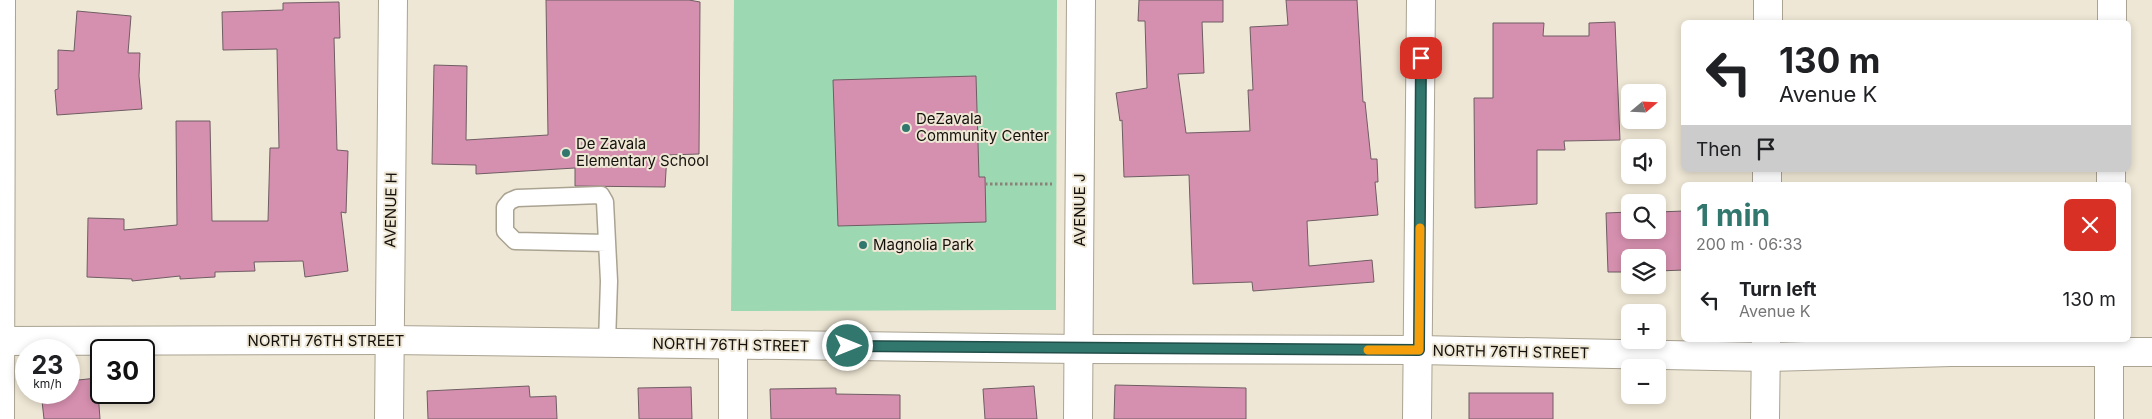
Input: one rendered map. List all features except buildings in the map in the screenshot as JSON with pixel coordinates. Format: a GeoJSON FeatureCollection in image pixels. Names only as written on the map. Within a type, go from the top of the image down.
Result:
{"type":"FeatureCollection","features":[{"type":"Feature","properties":{"kind":"street"},"geometry":{"type":"LineString","coordinates":[[0,0],[0,419]]}},
{"type":"Feature","properties":{"kind":"street","name":"AVENUE H"},"geometry":{"type":"LineString","coordinates":[[388,419],[393,0]]}},
{"type":"Feature","properties":{"kind":"street","name":"AVENUE J"},"geometry":{"type":"LineString","coordinates":[[1078,419],[1081,0]]}},
{"type":"Feature","properties":{"kind":"street"},"geometry":{"type":"LineString","coordinates":[[1417,419],[1421,0]]}},
{"type":"Feature","properties":{"kind":"street"},"geometry":{"type":"LineString","coordinates":[[1768,0],[1768,20]]}},
{"type":"Feature","properties":{"kind":"street"},"geometry":{"type":"LineString","coordinates":[[2112,0],[2112,20]]}},
{"type":"Feature","properties":{"kind":"street","name":"NORTH 76TH STREET"},"geometry":{"type":"LineString","coordinates":[[0,341],[390,340],[1078,349],[1766,349],[1951,352],[2109,346],[2152,352]]}},
{"type":"Feature","properties":{"kind":"street"},"geometry":{"type":"LineString","coordinates":[[733,345],[733,419]]}},
{"type":"Feature","properties":{"kind":"street"},"geometry":{"type":"LineString","coordinates":[[2109,346],[2109,419]]}},
{"type":"Feature","properties":{"kind":"street"},"geometry":{"type":"LineString","coordinates":[[1765,419],[1766,349]]}},
{"type":"Feature","properties":{"kind":"lane"},"geometry":{"type":"LineString","coordinates":[[607,243],[515,242],[505,231],[505,207],[510,201],[517,198],[601,196],[605,202],[609,281],[607,343]]}},
{"type":"Feature","properties":{"kind":"path"},"geometry":{"type":"LineString","coordinates":[[985,184],[1080,184]]}},
{"type":"Feature","properties":{"kind":"green space"},"geometry":{"type":"Polygon","coordinates":[[[734,0],[1057,0],[1056,310],[731,311],[734,0]]]}},
{"type":"Feature","properties":{"kind":"slow traffic"},"geometry":{"type":"LineString","coordinates":[[1368,350],[1419,350],[1420,228]]}},
{"type":"Feature","properties":{"kind":"place","name":"DeZavala Community Center"},"geometry":{"type":"Point","coordinates":[906,128]}},
{"type":"Feature","properties":{"kind":"place","name":"De Zavala Elementary School"},"geometry":{"type":"Point","coordinates":[566,153]}},
{"type":"Feature","properties":{"kind":"place","name":"Magnolia Park"},"geometry":{"type":"Point","coordinates":[863,245]}},
{"type":"Feature","properties":{"kind":"route"},"geometry":{"type":"LineString","coordinates":[[848,346],[1419,350],[1421,58]]}}]}
